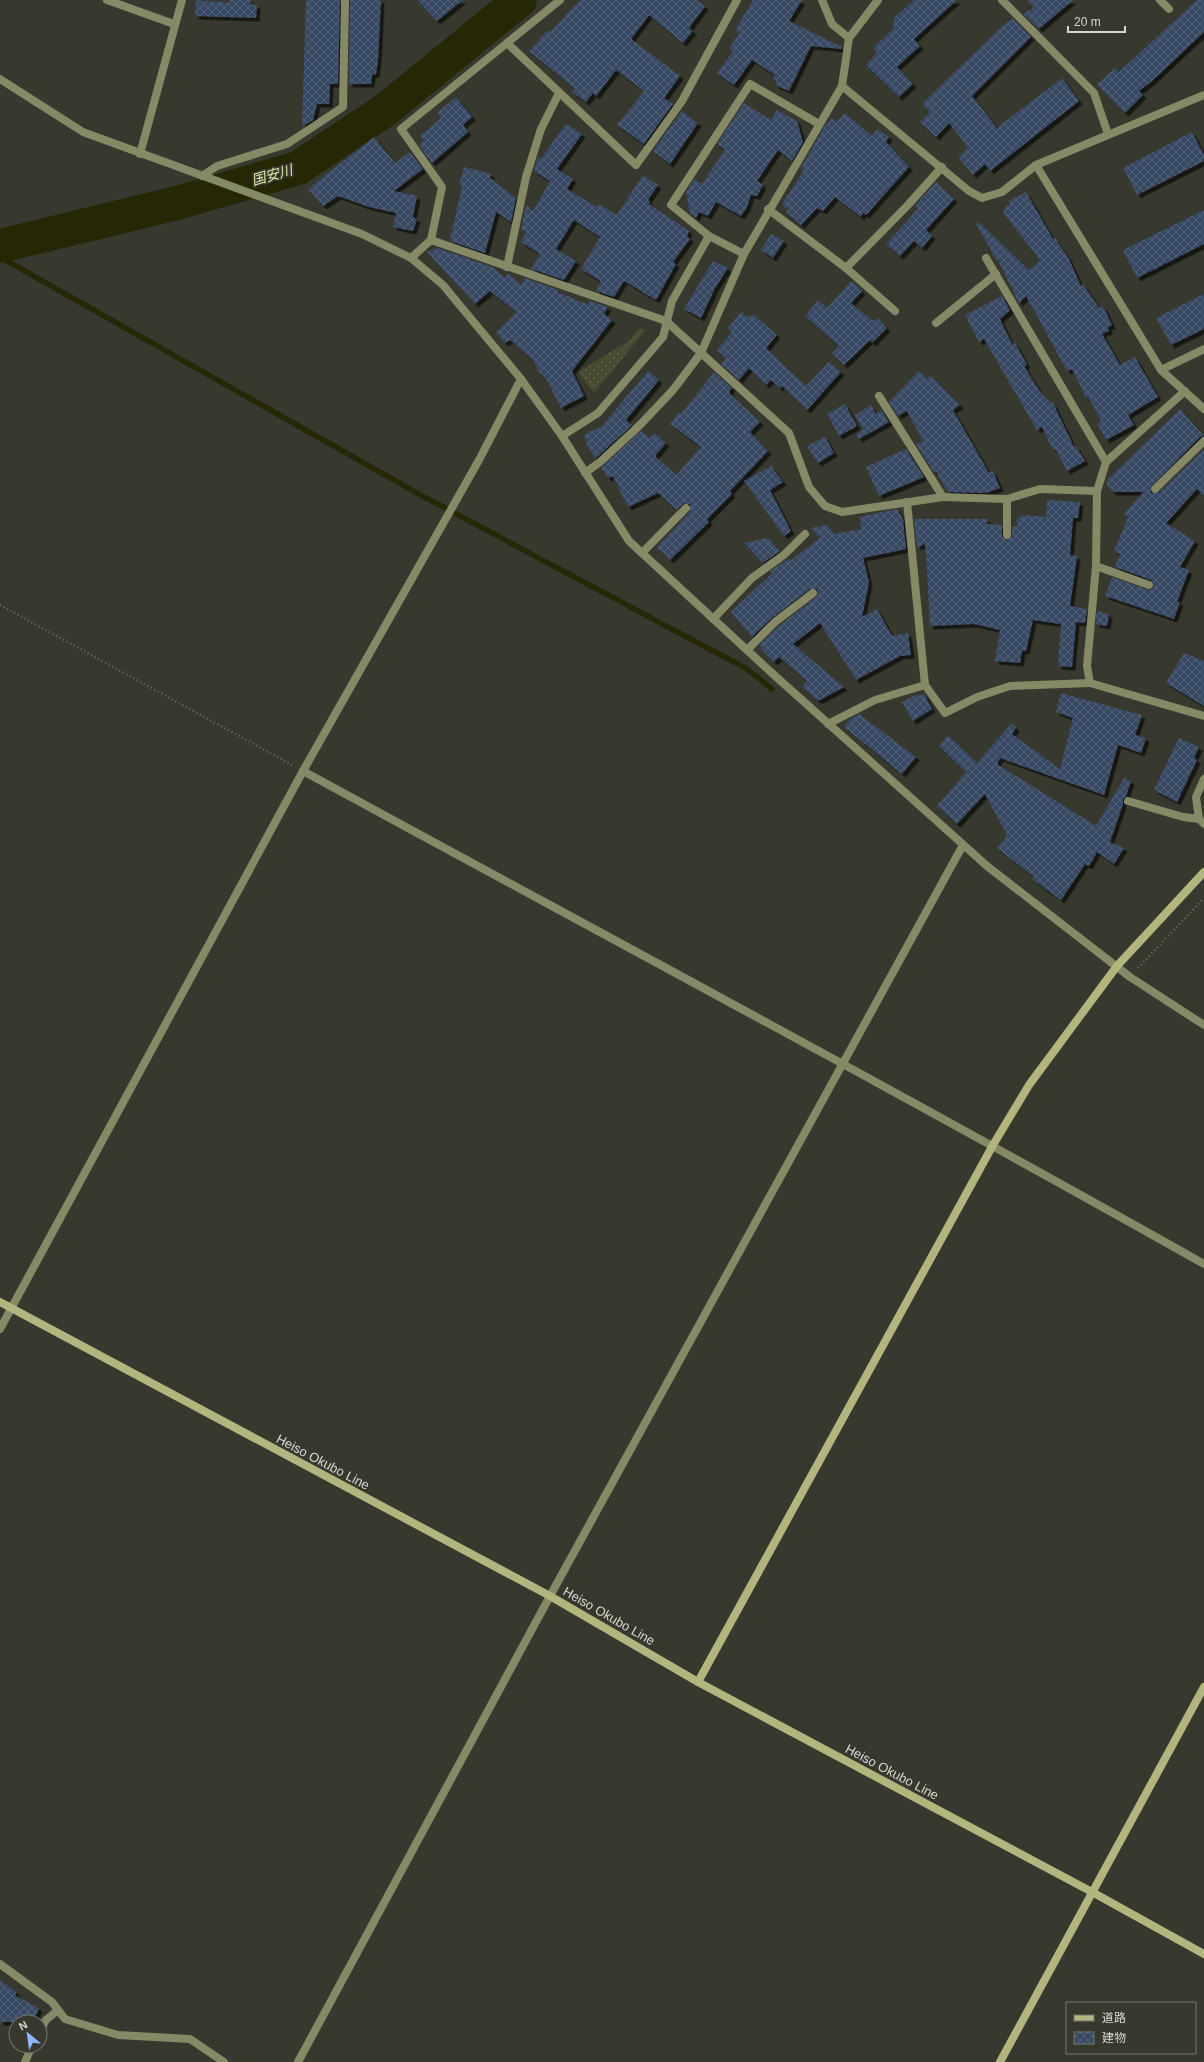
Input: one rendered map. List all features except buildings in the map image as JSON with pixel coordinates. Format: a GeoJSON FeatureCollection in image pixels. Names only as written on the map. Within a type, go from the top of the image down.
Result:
{"type":"FeatureCollection","features":[{"type":"Feature","properties":{"kind":"street"},"geometry":{"type":"LineString","coordinates":[[107,0],[174,24]]}},
{"type":"Feature","properties":{"kind":"street"},"geometry":{"type":"LineString","coordinates":[[140,154],[174,24],[182,0]]}},
{"type":"Feature","properties":{"kind":"street"},"geometry":{"type":"LineString","coordinates":[[202,176],[217,166],[287,144],[342,107],[345,0]]}},
{"type":"Feature","properties":{"kind":"street"},"geometry":{"type":"LineString","coordinates":[[411,258],[431,240],[442,187],[401,130],[560,0]]}},
{"type":"Feature","properties":{"kind":"street"},"geometry":{"type":"LineString","coordinates":[[507,43],[636,165],[682,101],[737,0]]}},
{"type":"Feature","properties":{"kind":"street"},"geometry":{"type":"LineString","coordinates":[[822,0],[832,24],[849,38]]}},
{"type":"Feature","properties":{"kind":"street"},"geometry":{"type":"LineString","coordinates":[[585,473],[600,462],[640,425],[673,390],[701,353],[744,254],[768,209],[842,86],[849,38],[878,0]]}},
{"type":"Feature","properties":{"kind":"street"},"geometry":{"type":"LineString","coordinates":[[1002,0],[1094,93],[1108,134]]}},
{"type":"Feature","properties":{"kind":"street"},"geometry":{"type":"LineString","coordinates":[[1160,0],[1169,9]]}},
{"type":"Feature","properties":{"kind":"street"},"geometry":{"type":"LineString","coordinates":[[0,79],[83,132],[362,234],[411,258],[443,285],[521,378],[562,436],[629,541],[828,724],[987,866],[1130,977],[1204,1025]]}},
{"type":"Feature","properties":{"kind":"street"},"geometry":{"type":"LineString","coordinates":[[744,254],[709,236],[672,205],[750,84],[819,124]]}},
{"type":"Feature","properties":{"kind":"street"},"geometry":{"type":"LineString","coordinates":[[842,86],[942,167],[969,191],[982,198],[1002,192],[1036,165],[1204,94]]}},
{"type":"Feature","properties":{"kind":"street"},"geometry":{"type":"LineString","coordinates":[[507,267],[528,171],[541,129],[559,93]]}},
{"type":"Feature","properties":{"kind":"street"},"geometry":{"type":"LineString","coordinates":[[1036,165],[1160,370],[1204,409]]}},
{"type":"Feature","properties":{"kind":"street"},"geometry":{"type":"LineString","coordinates":[[846,268],[908,205],[942,167]]}},
{"type":"Feature","properties":{"kind":"street"},"geometry":{"type":"LineString","coordinates":[[768,209],[846,268],[895,311]]}},
{"type":"Feature","properties":{"kind":"street"},"geometry":{"type":"LineString","coordinates":[[562,436],[598,413],[663,337],[672,301],[709,236]]}},
{"type":"Feature","properties":{"kind":"street"},"geometry":{"type":"LineString","coordinates":[[431,240],[666,321],[789,433],[809,487],[825,506],[842,512],[943,497],[1007,499],[1040,489],[1097,491]]}},
{"type":"Feature","properties":{"kind":"street"},"geometry":{"type":"LineString","coordinates":[[986,258],[1106,462]]}},
{"type":"Feature","properties":{"kind":"street"},"geometry":{"type":"LineString","coordinates":[[936,323],[996,274]]}},
{"type":"Feature","properties":{"kind":"street"},"geometry":{"type":"LineString","coordinates":[[1160,370],[1204,349]]}},
{"type":"Feature","properties":{"kind":"street"},"geometry":{"type":"LineString","coordinates":[[0,1329],[304,771],[479,460],[521,378]]}},
{"type":"Feature","properties":{"kind":"street"},"geometry":{"type":"LineString","coordinates":[[1090,683],[1087,666],[1096,566],[1097,491],[1106,462],[1185,391]]}},
{"type":"Feature","properties":{"kind":"street"},"geometry":{"type":"LineString","coordinates":[[879,396],[943,497]]}},
{"type":"Feature","properties":{"kind":"street"},"geometry":{"type":"LineString","coordinates":[[1155,489],[1204,441]]}},
{"type":"Feature","properties":{"kind":"street"},"geometry":{"type":"LineString","coordinates":[[1007,499],[1007,535]]}},
{"type":"Feature","properties":{"kind":"street"},"geometry":{"type":"LineString","coordinates":[[907,502],[925,685],[945,713],[977,697],[1010,686],[1090,683],[1204,716]]}},
{"type":"Feature","properties":{"kind":"street"},"geometry":{"type":"LineString","coordinates":[[642,553],[686,508]]}},
{"type":"Feature","properties":{"kind":"street"},"geometry":{"type":"LineString","coordinates":[[713,619],[752,578],[785,554],[805,534]]}},
{"type":"Feature","properties":{"kind":"street"},"geometry":{"type":"LineString","coordinates":[[1096,566],[1149,585]]}},
{"type":"Feature","properties":{"kind":"street"},"geometry":{"type":"LineString","coordinates":[[747,650],[775,622],[813,593]]}},
{"type":"Feature","properties":{"kind":"street"},"geometry":{"type":"LineString","coordinates":[[828,724],[875,700],[925,685]]}},
{"type":"Feature","properties":{"kind":"street"},"geometry":{"type":"LineString","coordinates":[[304,771],[842,1065],[993,1145],[1204,1264]]}},
{"type":"Feature","properties":{"kind":"street"},"geometry":{"type":"LineString","coordinates":[[1128,801],[1202,822],[1196,797],[1204,779]]}},
{"type":"Feature","properties":{"kind":"street"},"geometry":{"type":"LineString","coordinates":[[298,2062],[550,1596],[963,845]]}},
{"type":"Feature","properties":{"kind":"street"},"geometry":{"type":"LineString","coordinates":[[698,1682],[993,1145],[1029,1085],[1117,966],[1204,872]]}},
{"type":"Feature","properties":{"kind":"street","name":"Heiso Okubo Line"},"geometry":{"type":"LineString","coordinates":[[0,1302],[550,1596],[698,1682],[1092,1892],[1204,1954]]}},
{"type":"Feature","properties":{"kind":"street"},"geometry":{"type":"LineString","coordinates":[[1000,2062],[1204,1687]]}},
{"type":"Feature","properties":{"kind":"street"},"geometry":{"type":"LineString","coordinates":[[0,1964],[52,2002],[65,2019],[118,2035],[190,2039],[224,2062]]}},
{"type":"Feature","properties":{"kind":"street"},"geometry":{"type":"LineString","coordinates":[[48,2018],[58,2010]]}},
{"type":"Feature","properties":{"kind":"path"},"geometry":{"type":"LineString","coordinates":[[0,604],[304,771]]}},
{"type":"Feature","properties":{"kind":"path"},"geometry":{"type":"LineString","coordinates":[[1130,977],[1204,898]]}},
{"type":"Feature","properties":{"kind":"green space"},"geometry":{"type":"Polygon","coordinates":[[[640,328],[645,331],[594,393],[578,372],[629,341],[640,328]]]}},
{"type":"Feature","properties":{"kind":"waterway","name":"国安川"},"geometry":{"type":"LineString","coordinates":[[0,246],[177,203],[298,168],[384,111],[520,0]]}},
{"type":"Feature","properties":{"kind":"waterway"},"geometry":{"type":"LineString","coordinates":[[0,257],[417,493],[747,669],[772,689]]}}]}
